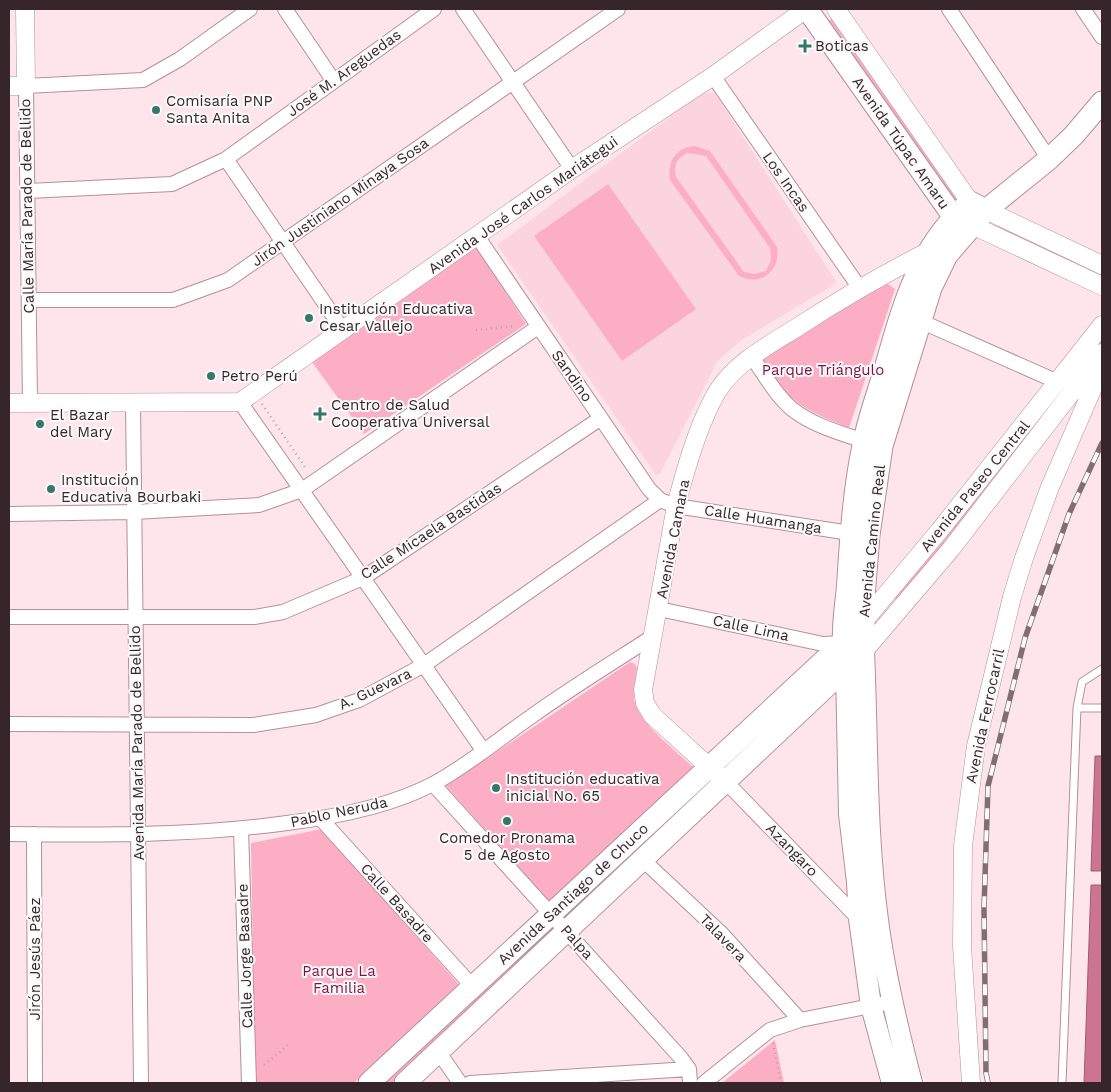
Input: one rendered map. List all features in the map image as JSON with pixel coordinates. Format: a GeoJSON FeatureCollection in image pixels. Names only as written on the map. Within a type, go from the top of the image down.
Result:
{"type":"FeatureCollection","features":[{"type":"Feature","properties":{"kind":"main road","name":"Avenida Túpac Amaru"},"geometry":{"type":"LineString","coordinates":[[806,9],[953,216],[976,213]]}},
{"type":"Feature","properties":{"kind":"main road","name":"Avenida Camino Real"},"geometry":{"type":"LineString","coordinates":[[892,1083],[871,1006],[859,919],[857,882],[849,814],[846,670],[843,643],[850,532],[864,441],[909,289],[937,254],[976,213],[1049,159],[1074,135],[1102,102]]}},
{"type":"Feature","properties":{"kind":"main road","name":"Avenida Camino Real"},"geometry":{"type":"LineString","coordinates":[[912,1083],[891,1002],[878,918],[871,832],[863,622],[869,535],[882,446],[930,288],[937,254],[953,216]]}},
{"type":"Feature","properties":{"kind":"main road","name":"Avenida Paseo Central"},"geometry":{"type":"LineString","coordinates":[[843,643],[863,622]]}},
{"type":"Feature","properties":{"kind":"main road","name":"Avenida Santiago de Chuco"},"geometry":{"type":"LineString","coordinates":[[405,1083],[642,859],[717,774],[843,643]]}},
{"type":"Feature","properties":{"kind":"main road","name":"Avenida Paseo Central"},"geometry":{"type":"LineString","coordinates":[[846,670],[864,651]]}},
{"type":"Feature","properties":{"kind":"main road","name":"Avenida Santiago de Chuco"},"geometry":{"type":"LineString","coordinates":[[368,1083],[552,914],[717,774],[846,670]]}},
{"type":"Feature","properties":{"kind":"street","name":"Calle María Parado de Bellido"},"geometry":{"type":"LineString","coordinates":[[25,9],[17,86],[28,191],[30,403]]}},
{"type":"Feature","properties":{"kind":"street"},"geometry":{"type":"LineString","coordinates":[[17,86],[143,80],[180,59],[250,9]]}},
{"type":"Feature","properties":{"kind":"street"},"geometry":{"type":"LineString","coordinates":[[285,9],[333,80]]}},
{"type":"Feature","properties":{"kind":"street","name":"José M. Areguedas"},"geometry":{"type":"LineString","coordinates":[[28,191],[172,184],[226,159],[434,9]]}},
{"type":"Feature","properties":{"kind":"street"},"geometry":{"type":"LineString","coordinates":[[464,9],[572,169]]}},
{"type":"Feature","properties":{"kind":"street","name":"Jirón Justiniano Minaya Sosa"},"geometry":{"type":"LineString","coordinates":[[29,300],[173,300],[228,280],[618,9]]}},
{"type":"Feature","properties":{"kind":"street","name":"Avenida José Carlos Mariátegui"},"geometry":{"type":"LineString","coordinates":[[240,402],[572,169],[713,76],[806,9]]}},
{"type":"Feature","properties":{"kind":"street","name":"Avenida Túpac Amaru"},"geometry":{"type":"LineString","coordinates":[[836,9],[976,213],[1102,286]]}},
{"type":"Feature","properties":{"kind":"street"},"geometry":{"type":"LineString","coordinates":[[949,9],[1049,159]]}},
{"type":"Feature","properties":{"kind":"street"},"geometry":{"type":"LineString","coordinates":[[1083,9],[1102,37]]}},
{"type":"Feature","properties":{"kind":"street","name":"Los Incas"},"geometry":{"type":"LineString","coordinates":[[713,76],[860,287]]}},
{"type":"Feature","properties":{"kind":"street"},"geometry":{"type":"LineString","coordinates":[[226,159],[285,242],[343,330]]}},
{"type":"Feature","properties":{"kind":"street","name":"Avenida Túpac Amaru"},"geometry":{"type":"LineString","coordinates":[[976,213],[1102,265]]}},
{"type":"Feature","properties":{"kind":"street","name":"Sandino"},"geometry":{"type":"LineString","coordinates":[[477,236],[650,489],[660,500]]}},
{"type":"Feature","properties":{"kind":"street","name":"Avenida Camana"},"geometry":{"type":"LineString","coordinates":[[717,774],[652,716],[645,703],[643,690],[676,506],[682,483],[706,416],[717,393],[730,375],[751,356],[860,287],[937,254]]}},
{"type":"Feature","properties":{"kind":"street"},"geometry":{"type":"LineString","coordinates":[[920,322],[1058,382]]}},
{"type":"Feature","properties":{"kind":"street","name":"Avenida Paseo Central"},"geometry":{"type":"LineString","coordinates":[[863,622],[940,530],[1102,325]]}},
{"type":"Feature","properties":{"kind":"street"},"geometry":{"type":"LineString","coordinates":[[9,514],[134,512],[259,505],[302,490],[538,327]]}},
{"type":"Feature","properties":{"kind":"street","name":"Avenida Paseo Central"},"geometry":{"type":"LineString","coordinates":[[864,651],[951,549],[1102,353]]}},
{"type":"Feature","properties":{"kind":"street"},"geometry":{"type":"LineString","coordinates":[[751,356],[768,382],[792,409],[829,429],[864,441]]}},
{"type":"Feature","properties":{"kind":"street","name":"Avenida Ferrocarril"},"geometry":{"type":"LineString","coordinates":[[971,1083],[962,946],[963,846],[976,746],[1012,597],[1024,558],[1050,487],[1102,367]]}},
{"type":"Feature","properties":{"kind":"street"},"geometry":{"type":"LineString","coordinates":[[9,403],[240,402],[483,750]]}},
{"type":"Feature","properties":{"kind":"street","name":"Avenida María Parado de Bellido"},"geometry":{"type":"LineString","coordinates":[[133,403],[142,1083]]}},
{"type":"Feature","properties":{"kind":"street","name":"Calle Micaela Bastidas"},"geometry":{"type":"LineString","coordinates":[[9,617],[254,617],[283,612],[363,578],[601,418]]}},
{"type":"Feature","properties":{"kind":"street"},"geometry":{"type":"LineString","coordinates":[[660,500],[676,506]]}},
{"type":"Feature","properties":{"kind":"street","name":"A. Guevara"},"geometry":{"type":"LineString","coordinates":[[9,724],[253,724],[316,715],[359,700],[424,665],[660,500]]}},
{"type":"Feature","properties":{"kind":"street","name":"Calle Huamanga"},"geometry":{"type":"LineString","coordinates":[[676,506],[850,532]]}},
{"type":"Feature","properties":{"kind":"street","name":"Calle Lima"},"geometry":{"type":"LineString","coordinates":[[659,609],[823,644],[843,643]]}},
{"type":"Feature","properties":{"kind":"street","name":"Pablo Neruda"},"geometry":{"type":"LineString","coordinates":[[9,834],[138,836],[241,829],[321,819],[400,798],[433,784],[559,696],[652,637]]}},
{"type":"Feature","properties":{"kind":"street","name":"Azangaro"},"geometry":{"type":"LineString","coordinates":[[717,774],[859,919]]}},
{"type":"Feature","properties":{"kind":"street","name":"Palpa"},"geometry":{"type":"LineString","coordinates":[[433,784],[552,914],[689,1076]]}},
{"type":"Feature","properties":{"kind":"street","name":"Calle Basadre"},"geometry":{"type":"LineString","coordinates":[[321,819],[473,987]]}},
{"type":"Feature","properties":{"kind":"street","name":"Calle Jorge Basadre"},"geometry":{"type":"LineString","coordinates":[[241,829],[249,1083]]}},
{"type":"Feature","properties":{"kind":"street","name":"Jirón Jesús Páez"},"geometry":{"type":"LineString","coordinates":[[34,834],[35,1083]]}},
{"type":"Feature","properties":{"kind":"street","name":"Talavera"},"geometry":{"type":"LineString","coordinates":[[642,859],[721,933],[800,1020]]}},
{"type":"Feature","properties":{"kind":"street"},"geometry":{"type":"LineString","coordinates":[[704,1083],[770,1030],[800,1020],[891,1002]]}},
{"type":"Feature","properties":{"kind":"street"},"geometry":{"type":"LineString","coordinates":[[438,1051],[460,1083]]}},
{"type":"Feature","properties":{"kind":"street"},"geometry":{"type":"LineString","coordinates":[[470,1083],[689,1076]]}},
{"type":"Feature","properties":{"kind":"lane"},"geometry":{"type":"LineString","coordinates":[[1062,1083],[1076,708],[1082,682],[1102,669]]}},
{"type":"Feature","properties":{"kind":"lane"},"geometry":{"type":"LineString","coordinates":[[1076,708],[1102,708]]}},
{"type":"Feature","properties":{"kind":"path"},"geometry":{"type":"LineString","coordinates":[[476,330],[516,326]]}},
{"type":"Feature","properties":{"kind":"path"},"geometry":{"type":"LineString","coordinates":[[262,404],[309,472]]}},
{"type":"Feature","properties":{"kind":"path"},"geometry":{"type":"LineString","coordinates":[[362,979],[373,964]]}},
{"type":"Feature","properties":{"kind":"path"},"geometry":{"type":"LineString","coordinates":[[770,1030],[781,1083]]}},
{"type":"Feature","properties":{"kind":"path"},"geometry":{"type":"LineString","coordinates":[[264,1065],[288,1045]]}},
{"type":"Feature","properties":{"kind":"shaded area"},"geometry":{"type":"Polygon","coordinates":[[[702,93],[715,93],[837,283],[740,341],[717,362],[660,474],[656,475],[497,245],[702,93]]]}},
{"type":"Feature","properties":{"kind":"shaded area"},"geometry":{"type":"Polygon","coordinates":[[[1095,756],[1102,756],[1102,871],[1091,871],[1095,756]]]}},
{"type":"Feature","properties":{"kind":"shaded area"},"geometry":{"type":"Polygon","coordinates":[[[1091,885],[1102,885],[1102,1083],[1084,1083],[1091,885]]]}},
{"type":"Feature","properties":{"kind":"green space"},"geometry":{"type":"Polygon","coordinates":[[[835,17],[960,201],[955,210],[824,23],[835,17]]]}},
{"type":"Feature","properties":{"kind":"green space"},"geometry":{"type":"Polygon","coordinates":[[[695,146],[710,151],[777,247],[776,263],[768,275],[755,279],[739,276],[670,180],[670,167],[674,157],[678,152],[695,146]],[[688,153],[681,157],[676,166],[676,177],[744,272],[754,274],[766,271],[771,260],[770,248],[706,156],[688,153]]]}},
{"type":"Feature","properties":{"kind":"green space"},"geometry":{"type":"Polygon","coordinates":[[[608,184],[696,309],[622,361],[534,236],[608,184]]]}},
{"type":"Feature","properties":{"kind":"green space"},"geometry":{"type":"Polygon","coordinates":[[[998,222],[1102,272],[1102,280],[997,228],[998,222]]]}},
{"type":"Feature","properties":{"kind":"green space"},"geometry":{"type":"Polygon","coordinates":[[[475,245],[526,324],[364,434],[312,362],[475,245]]]}},
{"type":"Feature","properties":{"kind":"green space","name":"Parque Triángulo"},"geometry":{"type":"Polygon","coordinates":[[[884,281],[895,289],[849,428],[820,416],[798,403],[779,386],[758,361],[884,281]]]}},
{"type":"Feature","properties":{"kind":"green space"},"geometry":{"type":"Polygon","coordinates":[[[1102,331],[1102,341],[900,601],[892,597],[1102,331]]]}},
{"type":"Feature","properties":{"kind":"green space"},"geometry":{"type":"Polygon","coordinates":[[[630,662],[635,664],[637,668],[634,694],[635,703],[639,711],[652,729],[693,767],[549,901],[446,786],[630,662]]]}},
{"type":"Feature","properties":{"kind":"green space","name":"Parque La Familia"},"geometry":{"type":"Polygon","coordinates":[[[322,829],[461,987],[354,1083],[255,1083],[251,843],[322,829]]]}},
{"type":"Feature","properties":{"kind":"green space"},"geometry":{"type":"Polygon","coordinates":[[[551,923],[560,932],[398,1083],[380,1083],[551,923]]]}},
{"type":"Feature","properties":{"kind":"green space"},"geometry":{"type":"Polygon","coordinates":[[[775,1040],[784,1083],[722,1083],[775,1040]]]}},
{"type":"Feature","properties":{"kind":"railway"},"geometry":{"type":"LineString","coordinates":[[988,1083],[986,1073],[984,908],[988,786],[1025,638],[1069,514],[1102,443]]}},
{"type":"Feature","properties":{"kind":"place","name":"Boticas"},"geometry":{"type":"Point","coordinates":[805,46]}},
{"type":"Feature","properties":{"kind":"place","name":"Comisaría PNP Santa Anita"},"geometry":{"type":"Point","coordinates":[156,110]}},
{"type":"Feature","properties":{"kind":"place","name":"Institución Educativa Cesar Vallejo"},"geometry":{"type":"Point","coordinates":[309,318]}},
{"type":"Feature","properties":{"kind":"place","name":"Petro Perú"},"geometry":{"type":"Point","coordinates":[211,376]}},
{"type":"Feature","properties":{"kind":"place","name":"Centro de Salud Cooperativa Universal"},"geometry":{"type":"Point","coordinates":[320,414]}},
{"type":"Feature","properties":{"kind":"place","name":"El Bazar del Mary"},"geometry":{"type":"Point","coordinates":[40,424]}},
{"type":"Feature","properties":{"kind":"place","name":"Institución Educativa Bourbaki"},"geometry":{"type":"Point","coordinates":[51,489]}},
{"type":"Feature","properties":{"kind":"place","name":"Institución educativa inicial No. 65"},"geometry":{"type":"Point","coordinates":[496,788]}},
{"type":"Feature","properties":{"kind":"place","name":"Comedor Pronama 5 de Agosto"},"geometry":{"type":"Point","coordinates":[507,821]}}]}
